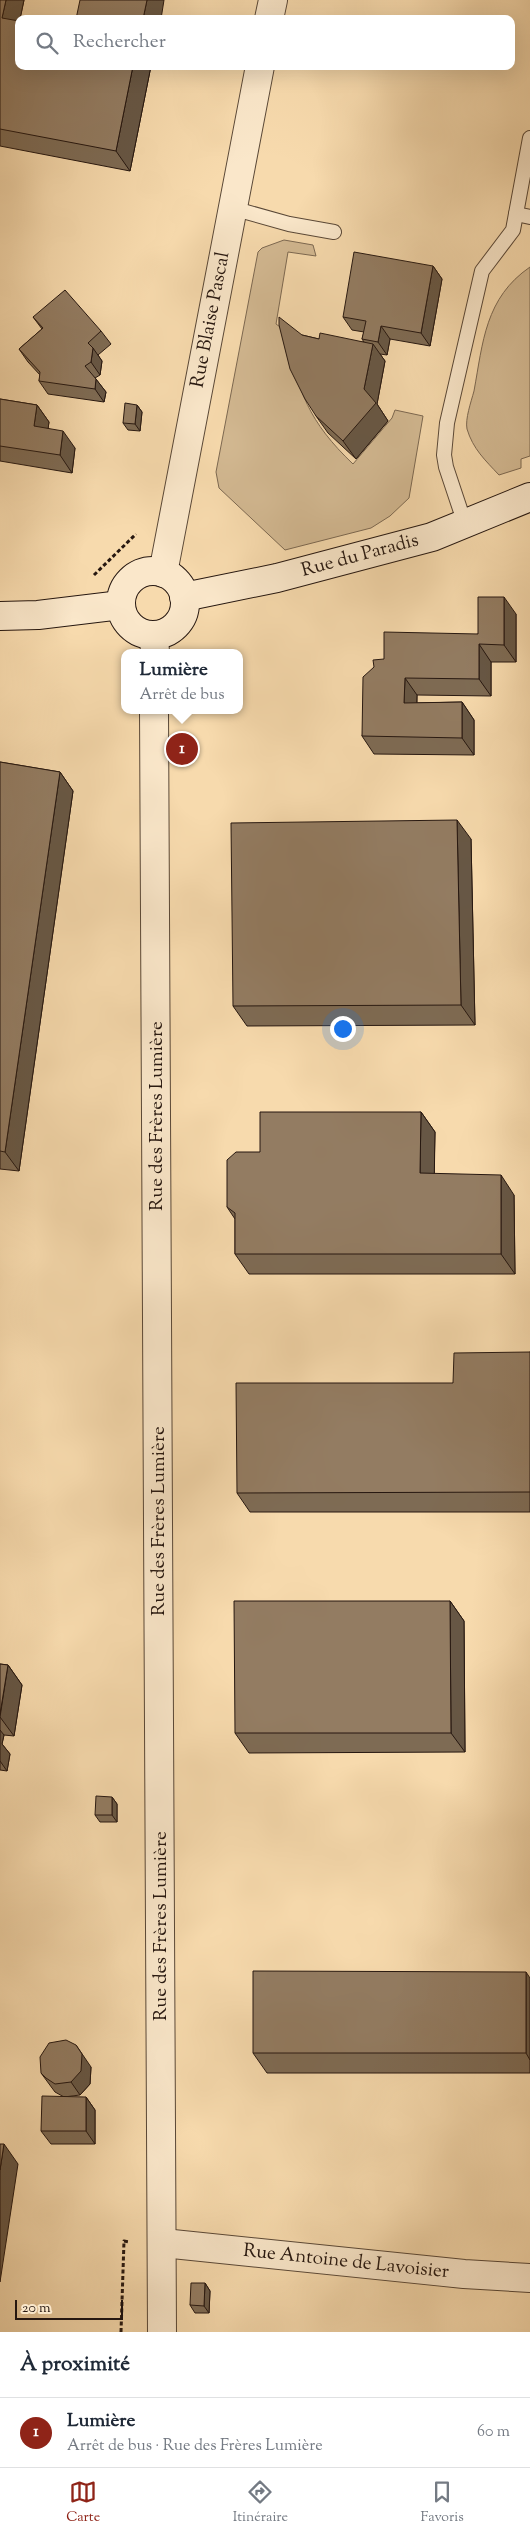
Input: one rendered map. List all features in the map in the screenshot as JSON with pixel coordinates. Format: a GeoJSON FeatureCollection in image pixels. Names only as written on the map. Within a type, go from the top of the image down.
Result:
{"type":"FeatureCollection","features":[{"type":"Feature","properties":{"kind":"street"},"geometry":{"type":"LineString","coordinates":[[270,15],[273,0]]}},
{"type":"Feature","properties":{"kind":"street","name":"Rue Blaise Pascal"},"geometry":{"type":"LineString","coordinates":[[163,573],[259,70]]}},
{"type":"Feature","properties":{"kind":"street","name":"Rue du Paradis"},"geometry":{"type":"LineString","coordinates":[[184,597],[277,578],[432,537],[530,497]]}},
{"type":"Feature","properties":{"kind":"street"},"geometry":{"type":"LineString","coordinates":[[143,573],[163,573],[173,578],[184,597],[182,615],[177,623],[154,644],[131,627],[126,621],[121,605],[122,595],[134,578],[143,573]]}},
{"type":"Feature","properties":{"kind":"street"},"geometry":{"type":"LineString","coordinates":[[0,616],[38,615],[121,605]]}},
{"type":"Feature","properties":{"kind":"street","name":"Rue des Frères Lumière"},"geometry":{"type":"LineString","coordinates":[[154,714],[162,2332]]}},
{"type":"Feature","properties":{"kind":"street","name":"Rue Antoine de Lavoisier"},"geometry":{"type":"LineString","coordinates":[[163,2243],[464,2274],[530,2278]]}},
{"type":"Feature","properties":{"kind":"lane"},"geometry":{"type":"LineString","coordinates":[[465,524],[446,467],[444,455],[447,423],[482,271],[523,216],[530,138]]}},
{"type":"Feature","properties":{"kind":"lane"},"geometry":{"type":"LineString","coordinates":[[232,208],[289,224],[334,232]]}},
{"type":"Feature","properties":{"kind":"path"},"geometry":{"type":"LineString","coordinates":[[121,2332],[124,2241]]}},
{"type":"Feature","properties":{"kind":"shaded area"},"geometry":{"type":"Polygon","coordinates":[[[284,240],[313,245],[316,256],[288,252],[276,324],[287,332],[295,372],[301,389],[315,419],[326,434],[353,464],[392,418],[395,410],[423,416],[409,498],[390,516],[371,528],[285,550],[219,488],[216,472],[258,252],[262,248],[284,240]]]}},
{"type":"Feature","properties":{"kind":"shaded area"},"geometry":{"type":"Polygon","coordinates":[[[530,267],[530,456],[521,459],[521,468],[499,475],[480,454],[473,443],[467,429],[468,415],[488,322],[504,293],[515,279],[530,267]]]}},
{"type":"Feature","properties":{"kind":"building"},"geometry":{"type":"Polygon","coordinates":[[[0,0],[6,0],[2,18],[15,20],[15,70],[132,70],[116,151],[0,129],[0,0]]]}},
{"type":"Feature","properties":{"kind":"building"},"geometry":{"type":"Polygon","coordinates":[[[80,0],[147,0],[144,15],[77,15],[80,0]]]}},
{"type":"Feature","properties":{"kind":"building"},"geometry":{"type":"Polygon","coordinates":[[[354,252],[433,266],[421,333],[381,326],[378,342],[362,339],[366,321],[343,317],[354,252]]]}},
{"type":"Feature","properties":{"kind":"building"},"geometry":{"type":"Polygon","coordinates":[[[65,290],[101,331],[88,343],[93,348],[91,362],[85,366],[96,379],[95,389],[39,381],[40,372],[19,349],[43,328],[33,317],[65,290]]]}},
{"type":"Feature","properties":{"kind":"building"},"geometry":{"type":"Polygon","coordinates":[[[279,317],[302,335],[319,339],[320,333],[373,344],[364,389],[376,403],[343,441],[316,416],[305,399],[290,369],[279,325],[279,317]]]}},
{"type":"Feature","properties":{"kind":"building"},"geometry":{"type":"Polygon","coordinates":[[[0,399],[37,405],[34,426],[63,431],[60,455],[0,446],[0,399]]]}},
{"type":"Feature","properties":{"kind":"building"},"geometry":{"type":"Polygon","coordinates":[[[125,403],[137,405],[135,424],[123,423],[125,403]]]}},
{"type":"Feature","properties":{"kind":"building"},"geometry":{"type":"Polygon","coordinates":[[[478,597],[504,597],[504,645],[479,644],[479,679],[405,678],[404,703],[462,702],[462,738],[362,736],[363,677],[374,667],[373,660],[384,659],[384,632],[478,634],[478,597]]]}},
{"type":"Feature","properties":{"kind":"building"},"geometry":{"type":"Polygon","coordinates":[[[0,762],[60,772],[5,1152],[0,1151],[0,762]]]}},
{"type":"Feature","properties":{"kind":"building"},"geometry":{"type":"Polygon","coordinates":[[[457,820],[461,1005],[233,1006],[231,823],[457,820]]]}},
{"type":"Feature","properties":{"kind":"building"},"geometry":{"type":"Polygon","coordinates":[[[260,1112],[421,1112],[420,1173],[501,1175],[501,1254],[235,1254],[235,1213],[227,1207],[227,1160],[236,1152],[260,1152],[260,1112]]]}},
{"type":"Feature","properties":{"kind":"building"},"geometry":{"type":"Polygon","coordinates":[[[530,1352],[530,1492],[237,1493],[236,1383],[453,1383],[454,1353],[530,1352]]]}},
{"type":"Feature","properties":{"kind":"building"},"geometry":{"type":"Polygon","coordinates":[[[234,1601],[450,1601],[451,1733],[235,1733],[234,1601]]]}},
{"type":"Feature","properties":{"kind":"building"},"geometry":{"type":"Polygon","coordinates":[[[0,1664],[8,1665],[0,1714],[0,1664]]]}},
{"type":"Feature","properties":{"kind":"building"},"geometry":{"type":"Polygon","coordinates":[[[96,1796],[112,1797],[112,1815],[95,1815],[96,1796]]]}},
{"type":"Feature","properties":{"kind":"building"},"geometry":{"type":"Polygon","coordinates":[[[253,1971],[526,1972],[526,2053],[253,2053],[253,1971]]]}},
{"type":"Feature","properties":{"kind":"building"},"geometry":{"type":"Polygon","coordinates":[[[66,2040],[76,2045],[82,2054],[81,2071],[71,2082],[55,2084],[41,2073],[40,2057],[49,2043],[66,2040]]]}},
{"type":"Feature","properties":{"kind":"building"},"geometry":{"type":"Polygon","coordinates":[[[42,2096],[86,2097],[86,2131],[41,2131],[42,2096]]]}},
{"type":"Feature","properties":{"kind":"building"},"geometry":{"type":"Polygon","coordinates":[[[0,2144],[4,2144],[0,2170],[0,2144]]]}},
{"type":"Feature","properties":{"kind":"building"},"geometry":{"type":"Polygon","coordinates":[[[191,2283],[205,2283],[204,2306],[190,2305],[191,2283]]]}},
{"type":"Feature","properties":{"kind":"place","name":"Lumière"},"geometry":{"type":"Point","coordinates":[182,749]}}]}
